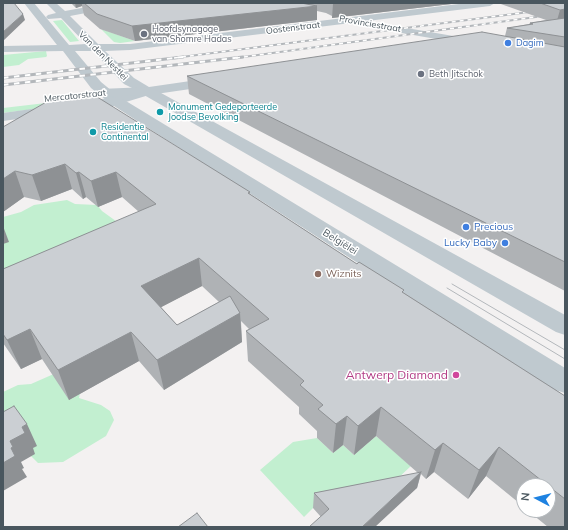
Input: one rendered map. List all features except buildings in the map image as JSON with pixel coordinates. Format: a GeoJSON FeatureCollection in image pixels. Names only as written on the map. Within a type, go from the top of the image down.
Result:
{"type":"FeatureCollection","features":[{"type":"Feature","properties":{"kind":"street"},"geometry":{"type":"LineString","coordinates":[[29,3],[96,85],[116,101]]}},
{"type":"Feature","properties":{"kind":"street","name":"Van den Nestlei"},"geometry":{"type":"LineString","coordinates":[[51,3],[129,81],[147,91]]}},
{"type":"Feature","properties":{"kind":"street"},"geometry":{"type":"LineString","coordinates":[[41,19],[63,16],[122,3]]}},
{"type":"Feature","properties":{"kind":"street","name":"Oostenstraat"},"geometry":{"type":"LineString","coordinates":[[3,49],[130,47],[490,3]]}},
{"type":"Feature","properties":{"kind":"street","name":"Provinciestraat"},"geometry":{"type":"LineString","coordinates":[[315,15],[468,42]]}},
{"type":"Feature","properties":{"kind":"street"},"geometry":{"type":"LineString","coordinates":[[429,48],[468,42],[482,42]]}},
{"type":"Feature","properties":{"kind":"street","name":"Mercatorstraat"},"geometry":{"type":"LineString","coordinates":[[3,104],[104,92],[147,91],[227,79]]}},
{"type":"Feature","properties":{"kind":"street"},"geometry":{"type":"LineString","coordinates":[[147,91],[565,326]]}},
{"type":"Feature","properties":{"kind":"street","name":"Mercatorstraat"},"geometry":{"type":"LineString","coordinates":[[3,117],[116,101],[147,91]]}},
{"type":"Feature","properties":{"kind":"street","name":"Belgiëlei"},"geometry":{"type":"LineString","coordinates":[[116,101],[565,382]]}},
{"type":"Feature","properties":{"kind":"street"},"geometry":{"type":"LineString","coordinates":[[23,129],[28,124],[32,113]]}},
{"type":"Feature","properties":{"kind":"green space"},"geometry":{"type":"Polygon","coordinates":[[[62,20],[79,41],[70,42],[53,21],[62,20]]]}},
{"type":"Feature","properties":{"kind":"green space"},"geometry":{"type":"Polygon","coordinates":[[[101,29],[135,41],[120,43],[114,42],[101,29]]]}},
{"type":"Feature","properties":{"kind":"green space"},"geometry":{"type":"Polygon","coordinates":[[[46,51],[46,57],[28,59],[19,65],[3,67],[3,55],[46,51]]]}},
{"type":"Feature","properties":{"kind":"green space"},"geometry":{"type":"Polygon","coordinates":[[[63,101],[67,105],[3,113],[3,108],[63,101]]]}},
{"type":"Feature","properties":{"kind":"green space"},"geometry":{"type":"Polygon","coordinates":[[[67,200],[75,204],[97,205],[102,211],[120,224],[3,270],[3,217],[21,212],[34,205],[67,200]]]}},
{"type":"Feature","properties":{"kind":"green space"},"geometry":{"type":"Polygon","coordinates":[[[56,373],[82,384],[79,398],[101,405],[110,411],[114,420],[106,436],[63,462],[38,463],[26,451],[3,448],[3,392],[18,385],[31,384],[56,373]]]}},
{"type":"Feature","properties":{"kind":"green space"},"geometry":{"type":"Polygon","coordinates":[[[376,436],[411,466],[380,495],[313,508],[304,517],[260,470],[293,442],[317,438],[333,453],[343,445],[354,455],[376,436]]]}},
{"type":"Feature","properties":{"kind":"tram line"},"geometry":{"type":"LineString","coordinates":[[452,284],[565,350]]}},
{"type":"Feature","properties":{"kind":"tram line"},"geometry":{"type":"LineString","coordinates":[[447,288],[565,359]]}},
{"type":"Feature","properties":{"kind":"railway"},"geometry":{"type":"LineString","coordinates":[[174,58],[529,12]]}},
{"type":"Feature","properties":{"kind":"railway"},"geometry":{"type":"LineString","coordinates":[[236,58],[565,13]]}},
{"type":"Feature","properties":{"kind":"railway"},"geometry":{"type":"LineString","coordinates":[[3,78],[183,57]]}},
{"type":"Feature","properties":{"kind":"railway"},"geometry":{"type":"LineString","coordinates":[[3,85],[243,57]]}},
{"type":"Feature","properties":{"kind":"place","name":"Hoofdsynagoge van Shomre Hadas"},"geometry":{"type":"Point","coordinates":[144,34]}},
{"type":"Feature","properties":{"kind":"place","name":"Dagim"},"geometry":{"type":"Point","coordinates":[508,43]}},
{"type":"Feature","properties":{"kind":"place","name":"Beth Jitschok"},"geometry":{"type":"Point","coordinates":[421,74]}},
{"type":"Feature","properties":{"kind":"place","name":"Monument Gedeporteerde Joodse Bevolking"},"geometry":{"type":"Point","coordinates":[160,112]}},
{"type":"Feature","properties":{"kind":"place","name":"Residentie Continental"},"geometry":{"type":"Point","coordinates":[93,132]}},
{"type":"Feature","properties":{"kind":"place","name":"Precious"},"geometry":{"type":"Point","coordinates":[466,227]}},
{"type":"Feature","properties":{"kind":"place","name":"Lucky Baby"},"geometry":{"type":"Point","coordinates":[505,243]}},
{"type":"Feature","properties":{"kind":"place","name":"Wiznits"},"geometry":{"type":"Point","coordinates":[318,274]}},
{"type":"Feature","properties":{"kind":"place","name":"Antwerp Diamond"},"geometry":{"type":"Point","coordinates":[456,375]}}]}
